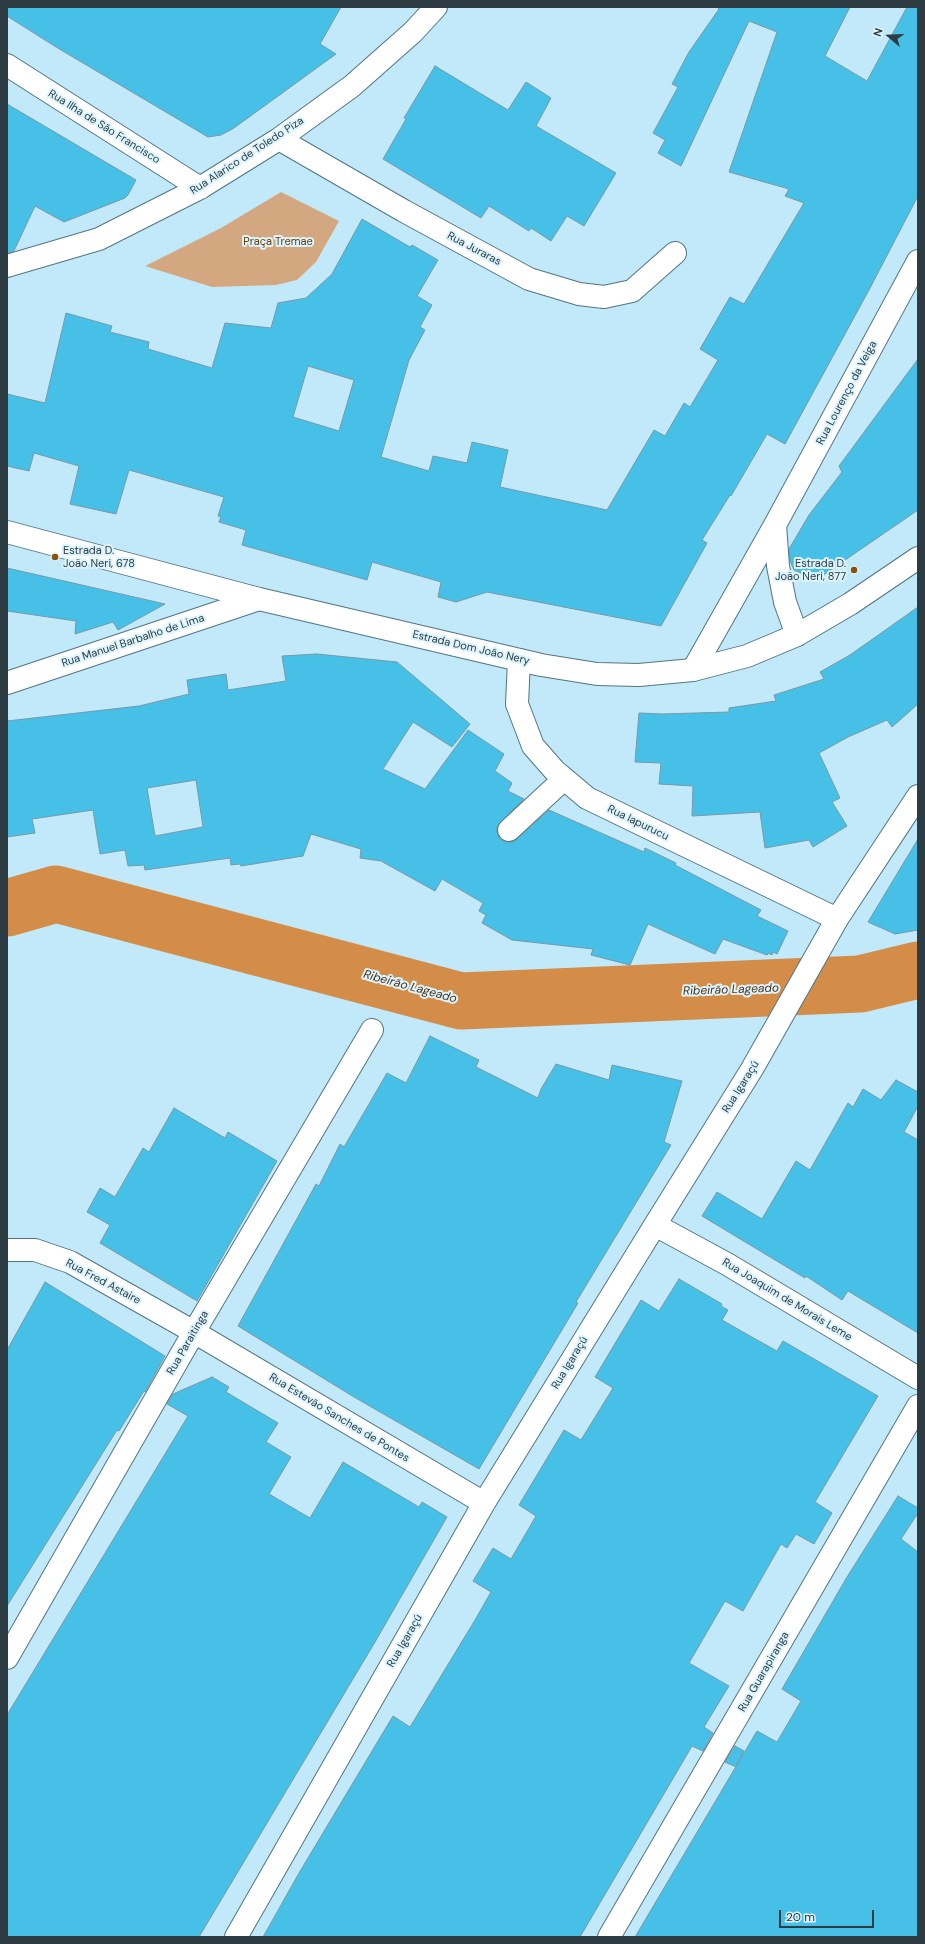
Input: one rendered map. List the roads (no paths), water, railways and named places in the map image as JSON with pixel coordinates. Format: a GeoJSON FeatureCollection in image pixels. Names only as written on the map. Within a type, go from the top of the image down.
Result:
{"type":"FeatureCollection","features":[{"type":"Feature","properties":{"kind":"street","name":"Rua Alarico de Toledo Piza"},"geometry":{"type":"LineString","coordinates":[[7,266],[99,239],[200,188],[279,138],[352,86],[414,32],[436,7]]}},
{"type":"Feature","properties":{"kind":"street","name":"Rua Ilha de São Francisco"},"geometry":{"type":"LineString","coordinates":[[7,65],[200,188]]}},
{"type":"Feature","properties":{"kind":"street","name":"Rua Juraras"},"geometry":{"type":"LineString","coordinates":[[279,138],[404,211],[529,279],[579,294],[604,297],[632,291],[675,253]]}},
{"type":"Feature","properties":{"kind":"street","name":"Rua Lourenço da Veiga"},"geometry":{"type":"LineString","coordinates":[[693,670],[775,525],[918,261]]}},
{"type":"Feature","properties":{"kind":"street"},"geometry":{"type":"LineString","coordinates":[[775,525],[778,566],[785,602],[797,635]]}},
{"type":"Feature","properties":{"kind":"street","name":"Estrada Dom João Nery"},"geometry":{"type":"LineString","coordinates":[[7,532],[259,598],[519,660],[597,674],[639,675],[693,670],[747,656],[797,635],[850,604],[918,558]]}},
{"type":"Feature","properties":{"kind":"street","name":"Rua Manuel Barbalho de Lima"},"geometry":{"type":"LineString","coordinates":[[7,683],[259,598]]}},
{"type":"Feature","properties":{"kind":"street","name":"Rua Iapurucu"},"geometry":{"type":"LineString","coordinates":[[519,660],[517,704],[532,746],[555,771],[587,798],[834,925]]}},
{"type":"Feature","properties":{"kind":"street"},"geometry":{"type":"LineString","coordinates":[[509,830],[564,778]]}},
{"type":"Feature","properties":{"kind":"street","name":"Rua Igaraçú"},"geometry":{"type":"LineString","coordinates":[[236,1937],[484,1503],[752,1069],[834,925],[918,796]]}},
{"type":"Feature","properties":{"kind":"street","name":"Rua Paraitinga"},"geometry":{"type":"LineString","coordinates":[[7,1658],[194,1332],[372,1030]]}},
{"type":"Feature","properties":{"kind":"street","name":"Rua Joaquim de Morais Leme"},"geometry":{"type":"LineString","coordinates":[[655,1224],[727,1264],[918,1378]]}},
{"type":"Feature","properties":{"kind":"street","name":"Rua Fred Astaire"},"geometry":{"type":"LineString","coordinates":[[7,1250],[35,1250],[70,1262],[194,1332]]}},
{"type":"Feature","properties":{"kind":"street","name":"Rua Estevão Sanches de Pontes"},"geometry":{"type":"LineString","coordinates":[[194,1332],[484,1503]]}},
{"type":"Feature","properties":{"kind":"street","name":"Rua Guarapiranga"},"geometry":{"type":"LineString","coordinates":[[609,1937],[918,1406]]}},
{"type":"Feature","properties":{"kind":"waterway","name":"Ribeirão Lageado"},"geometry":{"type":"LineString","coordinates":[[7,908],[56,894],[461,1001],[860,984],[918,970]]}},
{"type":"Feature","properties":{"kind":"place","name":"Estrada D. João Neri, 678"},"geometry":{"type":"Point","coordinates":[55,557]}},
{"type":"Feature","properties":{"kind":"place","name":"Estrada D. João Neri, 877"},"geometry":{"type":"Point","coordinates":[854,570]}},
{"type":"Feature","properties":{"kind":"park label","name":"Praça Tremae"},"geometry":{"type":"Point","coordinates":[278,242]}}]}
